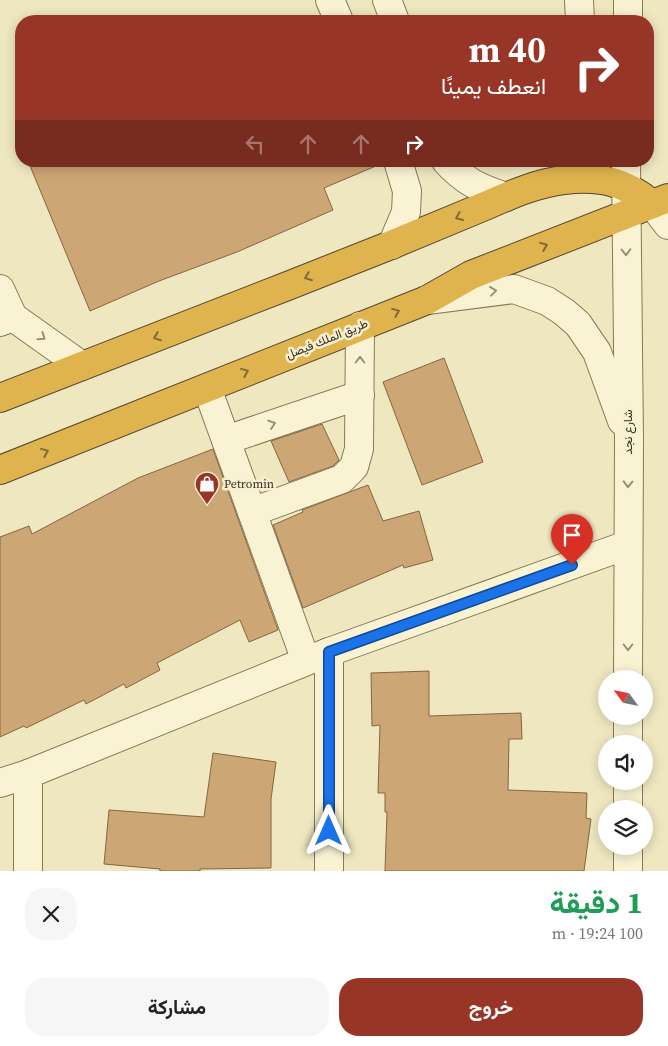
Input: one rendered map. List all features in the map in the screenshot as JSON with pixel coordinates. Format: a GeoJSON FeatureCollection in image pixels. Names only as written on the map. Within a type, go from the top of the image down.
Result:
{"type":"FeatureCollection","features":[{"type":"Feature","properties":{"kind":"highway"},"geometry":{"type":"LineString","coordinates":[[543,184],[572,167]]}},
{"type":"Feature","properties":{"kind":"highway","name":"طريق الملك فيصل"},"geometry":{"type":"LineString","coordinates":[[0,398],[543,184],[582,178],[603,179],[626,174],[638,193],[663,209]]}},
{"type":"Feature","properties":{"kind":"highway","name":"طريق الملك فيصل"},"geometry":{"type":"LineString","coordinates":[[0,470],[427,300],[471,275],[626,214],[663,209]]}},
{"type":"Feature","properties":{"kind":"street"},"geometry":{"type":"LineString","coordinates":[[330,0],[336,15]]}},
{"type":"Feature","properties":{"kind":"street"},"geometry":{"type":"LineString","coordinates":[[387,0],[393,15]]}},
{"type":"Feature","properties":{"kind":"street"},"geometry":{"type":"LineString","coordinates":[[579,0],[580,15]]}},
{"type":"Feature","properties":{"kind":"street"},"geometry":{"type":"LineString","coordinates":[[628,0],[628,15]]}},
{"type":"Feature","properties":{"kind":"street"},"geometry":{"type":"LineString","coordinates":[[392,244],[406,212],[407,191],[400,167]]}},
{"type":"Feature","properties":{"kind":"street"},"geometry":{"type":"LineString","coordinates":[[452,167],[460,176],[476,186],[506,197]]}},
{"type":"Feature","properties":{"kind":"street","name":"شارع نجد"},"geometry":{"type":"LineString","coordinates":[[626,174],[628,670]]}},
{"type":"Feature","properties":{"kind":"street"},"geometry":{"type":"LineString","coordinates":[[0,289],[7,320],[82,366]]}},
{"type":"Feature","properties":{"kind":"street"},"geometry":{"type":"LineString","coordinates":[[427,300],[514,289],[547,301],[564,312],[578,324],[597,352],[628,440]]}},
{"type":"Feature","properties":{"kind":"street"},"geometry":{"type":"LineString","coordinates":[[252,512],[342,479],[354,468],[359,449],[360,326]]}},
{"type":"Feature","properties":{"kind":"street"},"geometry":{"type":"LineString","coordinates":[[207,388],[252,512],[317,656],[329,871]]}},
{"type":"Feature","properties":{"kind":"street"},"geometry":{"type":"LineString","coordinates":[[226,440],[360,395]]}},
{"type":"Feature","properties":{"kind":"street"},"geometry":{"type":"LineString","coordinates":[[0,783],[28,774],[317,656],[627,545]]}},
{"type":"Feature","properties":{"kind":"street"},"geometry":{"type":"LineString","coordinates":[[28,774],[28,871]]}},
{"type":"Feature","properties":{"kind":"street"},"geometry":{"type":"LineString","coordinates":[[628,855],[628,871]]}},
{"type":"Feature","properties":{"kind":"building"},"geometry":{"type":"Polygon","coordinates":[[[30,167],[374,167],[324,188],[333,210],[237,252],[159,281],[90,311],[30,167]]]}},
{"type":"Feature","properties":{"kind":"building"},"geometry":{"type":"Polygon","coordinates":[[[444,358],[483,462],[422,485],[383,382],[444,358]]]}},
{"type":"Feature","properties":{"kind":"building"},"geometry":{"type":"Polygon","coordinates":[[[322,424],[339,460],[333,466],[289,482],[271,441],[322,424]]]}},
{"type":"Feature","properties":{"kind":"building"},"geometry":{"type":"Polygon","coordinates":[[[213,449],[278,630],[249,642],[240,620],[157,663],[160,670],[126,688],[124,684],[86,704],[84,700],[26,728],[24,726],[0,737],[0,537],[29,526],[32,534],[138,478],[213,449]]]}},
{"type":"Feature","properties":{"kind":"building"},"geometry":{"type":"Polygon","coordinates":[[[368,485],[383,521],[419,511],[433,560],[404,568],[403,565],[303,608],[273,525],[303,512],[302,510],[368,485]]]}},
{"type":"Feature","properties":{"kind":"building"},"geometry":{"type":"Polygon","coordinates":[[[429,671],[429,716],[521,713],[522,739],[509,739],[508,790],[587,793],[586,818],[591,819],[584,871],[385,871],[387,812],[385,812],[385,793],[378,793],[380,725],[372,726],[371,673],[429,671]]]}},
{"type":"Feature","properties":{"kind":"building"},"geometry":{"type":"Polygon","coordinates":[[[213,753],[276,762],[271,799],[271,868],[160,871],[160,869],[104,864],[109,810],[204,817],[213,753]]]}},
{"type":"Feature","properties":{"kind":"place","name":"Petromin"},"geometry":{"type":"Point","coordinates":[207,505]}},
{"type":"Feature","properties":{"kind":"route"},"geometry":{"type":"LineString","coordinates":[[329,831],[329,652],[572,565]]}}]}
